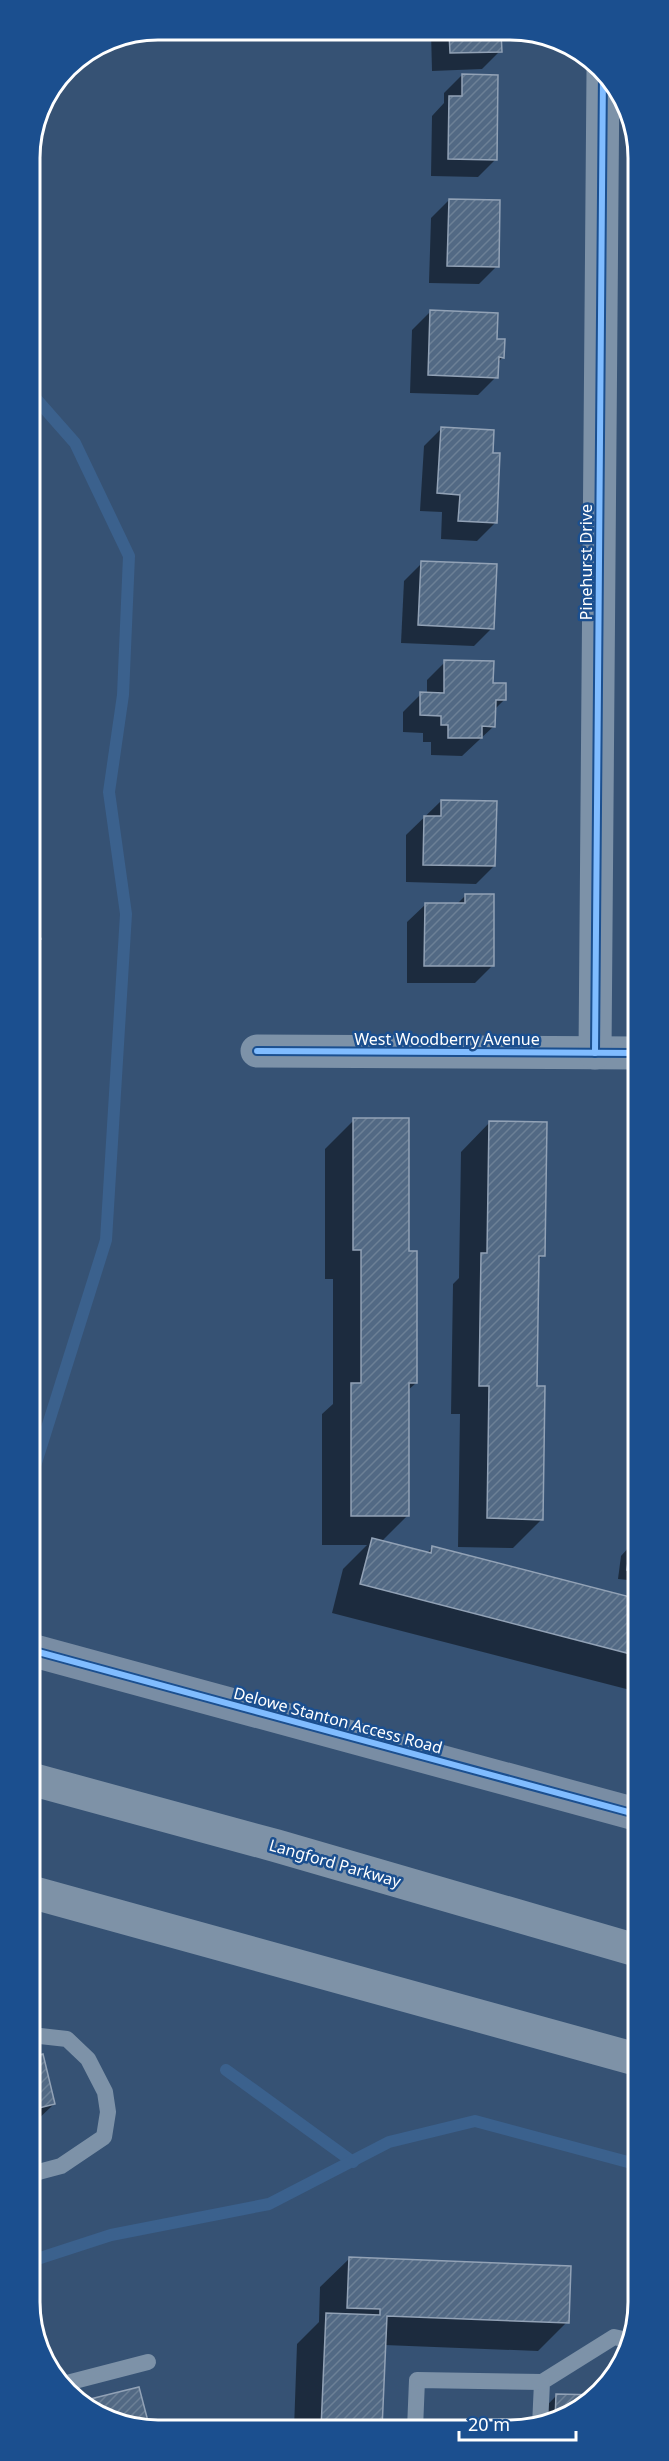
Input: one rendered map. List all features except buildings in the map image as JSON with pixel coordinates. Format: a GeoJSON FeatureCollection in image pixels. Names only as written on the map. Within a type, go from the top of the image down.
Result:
{"type":"FeatureCollection","features":[{"type":"Feature","properties":{"kind":"highway","name":"Langford Parkway"},"geometry":{"type":"LineString","coordinates":[[40,1782],[277,1846],[628,1948]]}},
{"type":"Feature","properties":{"kind":"highway"},"geometry":{"type":"LineString","coordinates":[[40,1895],[628,2057]]}},
{"type":"Feature","properties":{"kind":"street","name":"Pinehurst Drive"},"geometry":{"type":"LineString","coordinates":[[595,1053],[603,86]]}},
{"type":"Feature","properties":{"kind":"street","name":"West Woodberry Avenue"},"geometry":{"type":"LineString","coordinates":[[257,1051],[628,1053]]}},
{"type":"Feature","properties":{"kind":"street","name":"Delowe Stanton Access Road"},"geometry":{"type":"LineString","coordinates":[[40,1653],[628,1812]]}},
{"type":"Feature","properties":{"kind":"lane"},"geometry":{"type":"LineString","coordinates":[[40,2036],[67,2039],[88,2059],[105,2092],[108,2112],[104,2136],[61,2166],[40,2172]]}},
{"type":"Feature","properties":{"kind":"lane"},"geometry":{"type":"LineString","coordinates":[[415,2420],[417,2380],[542,2382],[614,2337],[622,2339]]}},
{"type":"Feature","properties":{"kind":"lane"},"geometry":{"type":"LineString","coordinates":[[72,2382],[148,2362]]}},
{"type":"Feature","properties":{"kind":"lane"},"geometry":{"type":"LineString","coordinates":[[540,2416],[542,2382]]}},
{"type":"Feature","properties":{"kind":"waterway"},"geometry":{"type":"LineString","coordinates":[[40,1449],[106,1240],[126,914],[109,792],[123,695],[129,556],[75,443],[41,404]]}},
{"type":"Feature","properties":{"kind":"waterway"},"geometry":{"type":"LineString","coordinates":[[226,2070],[353,2162]]}},
{"type":"Feature","properties":{"kind":"waterway"},"geometry":{"type":"LineString","coordinates":[[40,2258],[111,2235],[269,2204],[389,2142],[475,2121],[628,2162]]}},
{"type":"Feature","properties":{"kind":"cycle path"},"geometry":{"type":"LineString","coordinates":[[595,1053],[603,86]]}},
{"type":"Feature","properties":{"kind":"cycle path"},"geometry":{"type":"LineString","coordinates":[[257,1051],[628,1053]]}},
{"type":"Feature","properties":{"kind":"cycle path"},"geometry":{"type":"LineString","coordinates":[[40,1653],[628,1812]]}}]}
